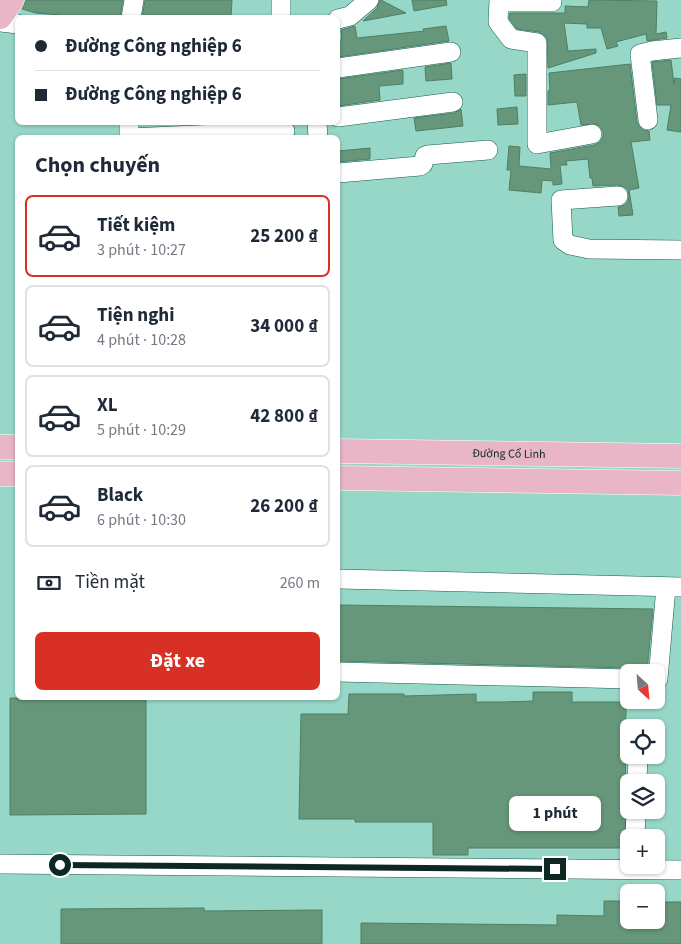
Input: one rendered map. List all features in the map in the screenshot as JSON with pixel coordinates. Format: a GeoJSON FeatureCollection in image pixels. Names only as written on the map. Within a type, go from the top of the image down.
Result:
{"type":"FeatureCollection","features":[{"type":"Feature","properties":{"kind":"main road"},"geometry":{"type":"LineString","coordinates":[[0,17],[12,0]]}},
{"type":"Feature","properties":{"kind":"main road"},"geometry":{"type":"LineString","coordinates":[[0,447],[15,447]]}},
{"type":"Feature","properties":{"kind":"main road","name":"Đường Cổ Linh"},"geometry":{"type":"LineString","coordinates":[[340,451],[681,456]]}},
{"type":"Feature","properties":{"kind":"main road"},"geometry":{"type":"LineString","coordinates":[[0,474],[15,474]]}},
{"type":"Feature","properties":{"kind":"main road"},"geometry":{"type":"LineString","coordinates":[[340,478],[681,483]]}},
{"type":"Feature","properties":{"kind":"street"},"geometry":{"type":"LineString","coordinates":[[132,15],[134,0]]}},
{"type":"Feature","properties":{"kind":"street"},"geometry":{"type":"LineString","coordinates":[[281,0],[281,15]]}},
{"type":"Feature","properties":{"kind":"street"},"geometry":{"type":"LineString","coordinates":[[340,18],[350,16],[370,0]]}},
{"type":"Feature","properties":{"kind":"street"},"geometry":{"type":"LineString","coordinates":[[552,2],[499,1],[498,22],[511,39],[537,43],[537,144],[592,134]]}},
{"type":"Feature","properties":{"kind":"street"},"geometry":{"type":"LineString","coordinates":[[0,22],[15,24]]}},
{"type":"Feature","properties":{"kind":"street"},"geometry":{"type":"LineString","coordinates":[[648,120],[640,54],[681,48]]}},
{"type":"Feature","properties":{"kind":"street"},"geometry":{"type":"LineString","coordinates":[[340,68],[452,52]]}},
{"type":"Feature","properties":{"kind":"street"},"geometry":{"type":"LineString","coordinates":[[340,117],[453,102]]}},
{"type":"Feature","properties":{"kind":"street"},"geometry":{"type":"LineString","coordinates":[[188,135],[285,130]]}},
{"type":"Feature","properties":{"kind":"street"},"geometry":{"type":"LineString","coordinates":[[340,173],[420,166],[423,164],[425,156],[428,155],[488,150]]}},
{"type":"Feature","properties":{"kind":"street"},"geometry":{"type":"LineString","coordinates":[[618,196],[561,200],[563,240],[575,246],[589,249],[681,250]]}},
{"type":"Feature","properties":{"kind":"street"},"geometry":{"type":"LineString","coordinates":[[340,579],[674,587],[661,664]]}},
{"type":"Feature","properties":{"kind":"street"},"geometry":{"type":"LineString","coordinates":[[340,672],[620,679]]}},
{"type":"Feature","properties":{"kind":"street"},"geometry":{"type":"LineString","coordinates":[[0,864],[620,867]]}},
{"type":"Feature","properties":{"kind":"street"},"geometry":{"type":"LineString","coordinates":[[665,869],[681,870]]}},
{"type":"Feature","properties":{"kind":"building"},"geometry":{"type":"Polygon","coordinates":[[[26,0],[123,0],[120,15],[60,15],[36,13],[22,9],[26,0]]]}},
{"type":"Feature","properties":{"kind":"building"},"geometry":{"type":"Polygon","coordinates":[[[145,0],[232,0],[231,15],[142,15],[145,0]]]}},
{"type":"Feature","properties":{"kind":"building"},"geometry":{"type":"Polygon","coordinates":[[[380,0],[406,13],[363,21],[377,8],[380,0]]]}},
{"type":"Feature","properties":{"kind":"building"},"geometry":{"type":"Polygon","coordinates":[[[412,0],[446,0],[447,5],[414,11],[412,0]]]}},
{"type":"Feature","properties":{"kind":"building"},"geometry":{"type":"Polygon","coordinates":[[[589,0],[657,1],[656,34],[666,32],[667,38],[647,41],[646,34],[616,42],[618,46],[607,49],[601,28],[587,28],[587,24],[564,23],[568,51],[596,49],[596,53],[548,68],[547,38],[539,32],[517,29],[509,18],[510,13],[565,13],[565,6],[588,7],[589,0]]]}},
{"type":"Feature","properties":{"kind":"building"},"geometry":{"type":"Polygon","coordinates":[[[355,26],[357,38],[424,31],[423,29],[446,26],[449,41],[340,57],[341,30],[355,26]]]}},
{"type":"Feature","properties":{"kind":"building"},"geometry":{"type":"Polygon","coordinates":[[[671,60],[674,84],[675,78],[681,79],[681,132],[667,130],[671,105],[657,105],[652,62],[671,60]]]}},
{"type":"Feature","properties":{"kind":"building"},"geometry":{"type":"Polygon","coordinates":[[[451,63],[452,79],[426,81],[425,67],[451,63]]]}},
{"type":"Feature","properties":{"kind":"building"},"geometry":{"type":"Polygon","coordinates":[[[630,64],[637,122],[643,130],[649,131],[650,140],[631,142],[639,188],[629,190],[633,215],[619,216],[618,207],[625,205],[629,196],[628,190],[623,186],[593,186],[588,159],[566,161],[567,165],[560,165],[562,184],[553,185],[553,181],[542,180],[541,193],[509,190],[511,170],[507,170],[509,146],[520,147],[519,166],[551,169],[550,153],[594,145],[600,142],[603,137],[601,127],[596,124],[581,125],[577,102],[548,105],[548,91],[550,90],[549,73],[630,64]]]}},
{"type":"Feature","properties":{"kind":"building"},"geometry":{"type":"Polygon","coordinates":[[[403,70],[403,84],[379,86],[380,100],[340,106],[340,79],[403,70]]]}},
{"type":"Feature","properties":{"kind":"building"},"geometry":{"type":"Polygon","coordinates":[[[526,74],[526,96],[515,96],[514,75],[526,74]]]}},
{"type":"Feature","properties":{"kind":"building"},"geometry":{"type":"Polygon","coordinates":[[[517,107],[518,124],[498,125],[497,109],[517,107]]]}},
{"type":"Feature","properties":{"kind":"building"},"geometry":{"type":"Polygon","coordinates":[[[461,109],[463,126],[416,131],[414,118],[454,113],[461,109]]]}},
{"type":"Feature","properties":{"kind":"building"},"geometry":{"type":"Polygon","coordinates":[[[370,148],[370,159],[340,162],[340,151],[370,148]]]}},
{"type":"Feature","properties":{"kind":"building"},"geometry":{"type":"Polygon","coordinates":[[[340,605],[653,609],[648,664],[620,664],[620,668],[340,661],[340,605]]]}},
{"type":"Feature","properties":{"kind":"building"},"geometry":{"type":"Polygon","coordinates":[[[533,692],[572,692],[572,702],[620,702],[620,709],[626,709],[626,719],[620,719],[620,764],[626,764],[626,774],[620,774],[620,819],[625,819],[625,829],[620,829],[620,848],[468,848],[468,855],[433,855],[433,822],[355,822],[355,819],[299,819],[301,714],[348,714],[349,694],[404,694],[404,696],[476,694],[476,702],[533,701],[533,692]]]}},
{"type":"Feature","properties":{"kind":"building"},"geometry":{"type":"Polygon","coordinates":[[[10,698],[15,698],[15,700],[146,700],[146,814],[10,815],[10,698]]]}},
{"type":"Feature","properties":{"kind":"building"},"geometry":{"type":"Polygon","coordinates":[[[604,901],[620,901],[620,929],[665,929],[665,902],[681,902],[681,944],[361,944],[361,923],[557,925],[557,915],[604,916],[604,901]]]}},
{"type":"Feature","properties":{"kind":"building"},"geometry":{"type":"Polygon","coordinates":[[[204,908],[204,911],[322,910],[322,944],[61,944],[61,909],[204,908]]]}},
{"type":"Feature","properties":{"kind":"route"},"geometry":{"type":"LineString","coordinates":[[60,865],[555,869]]}}]}
